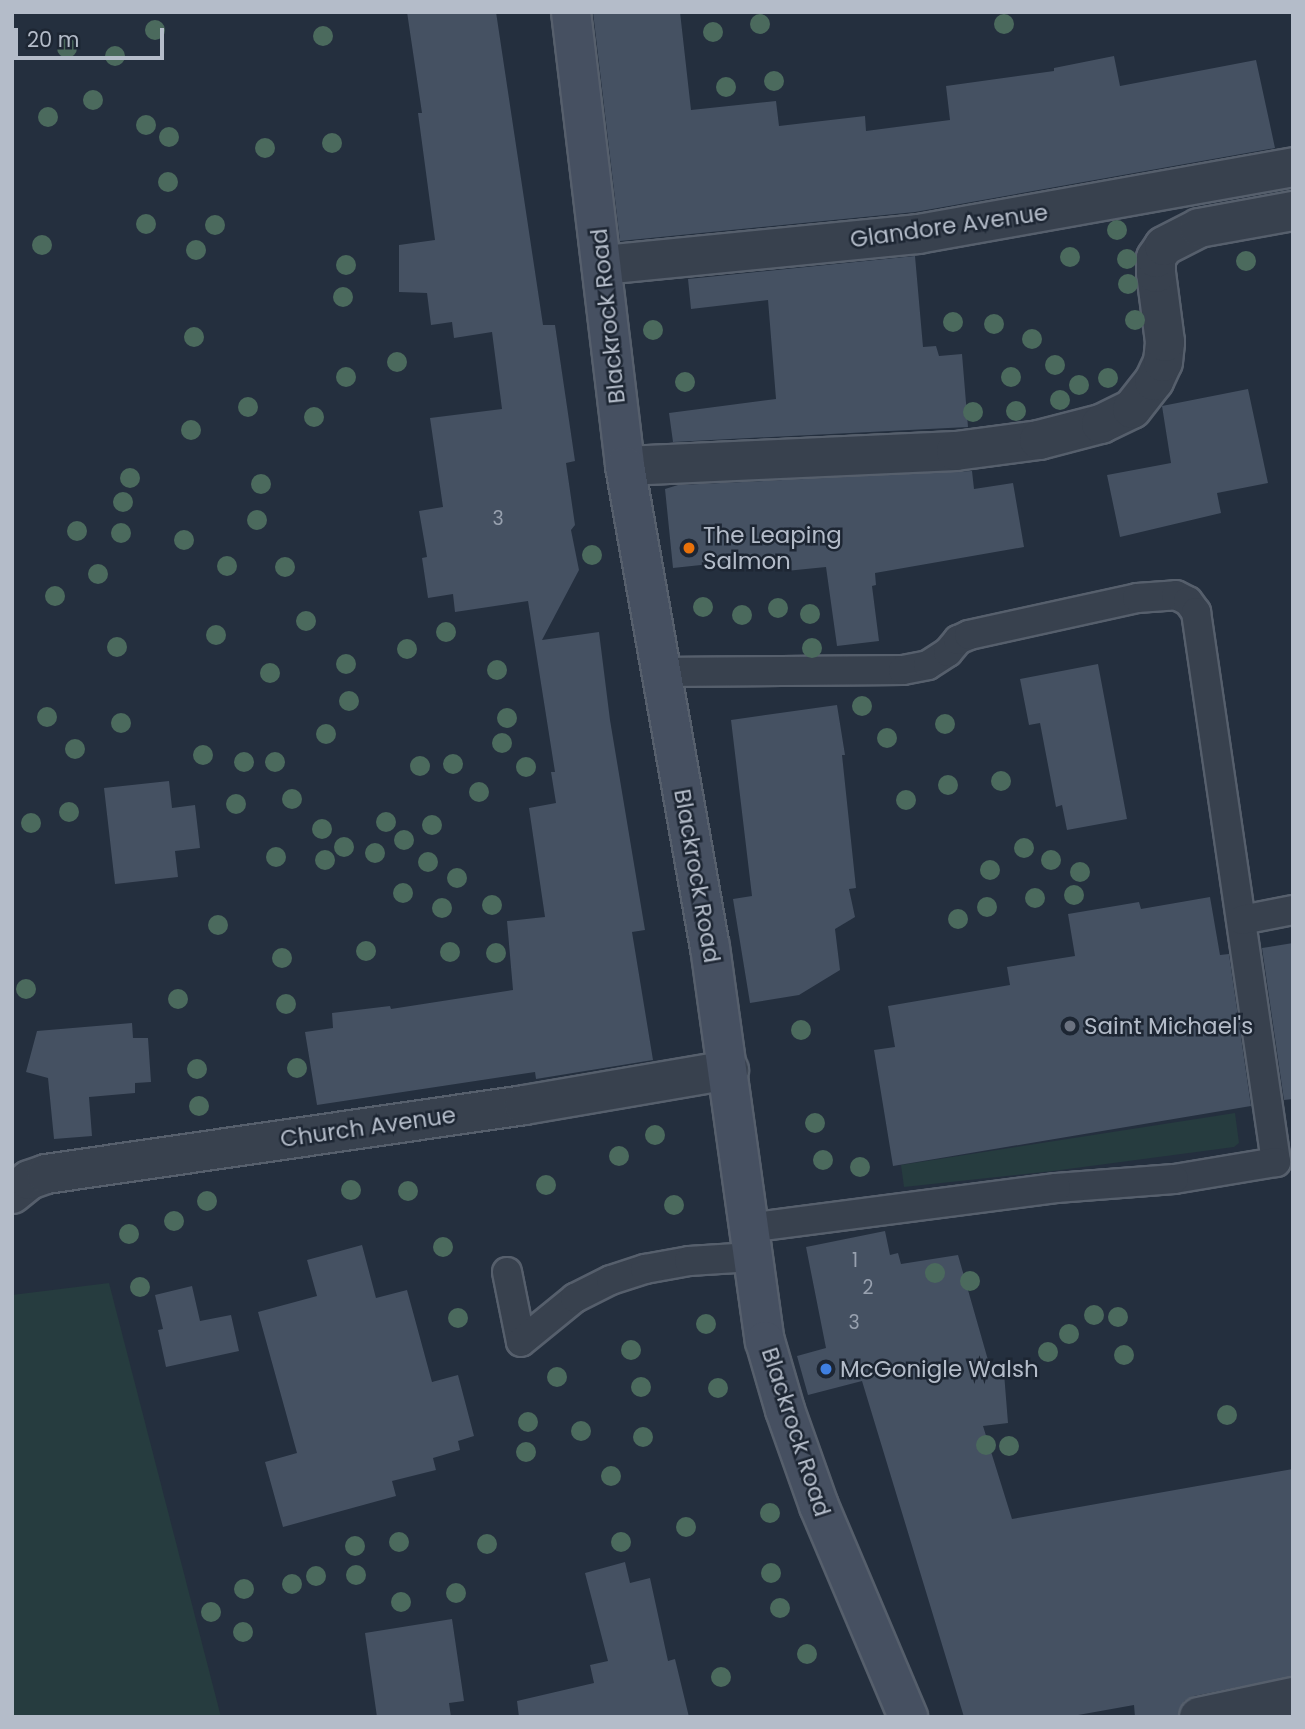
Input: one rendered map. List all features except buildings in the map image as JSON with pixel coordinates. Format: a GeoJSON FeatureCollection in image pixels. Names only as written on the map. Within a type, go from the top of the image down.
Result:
{"type":"FeatureCollection","features":[{"type":"Feature","properties":{"kind":"main road","name":"Blackrock Road"},"geometry":{"type":"LineString","coordinates":[[571,12],[625,466],[729,1070],[765,1341],[785,1410],[846,1573],[908,1717]]}},
{"type":"Feature","properties":{"kind":"street","name":"Glandore Avenue"},"geometry":{"type":"LineString","coordinates":[[603,265],[919,234],[1116,201],[1293,167]]}},
{"type":"Feature","properties":{"kind":"street"},"geometry":{"type":"LineString","coordinates":[[625,466],[956,451],[1039,440],[1101,424],[1132,409],[1154,381],[1163,362],[1165,342],[1156,258],[1164,246],[1199,228],[1293,211]]}},
{"type":"Feature","properties":{"kind":"street","name":"Church Avenue"},"geometry":{"type":"LineString","coordinates":[[12,1194],[29,1180],[46,1174],[524,1105],[729,1070]]}},
{"type":"Feature","properties":{"kind":"street"},"geometry":{"type":"LineString","coordinates":[[1199,1717],[1293,1697]]}},
{"type":"Feature","properties":{"kind":"lane"},"geometry":{"type":"LineString","coordinates":[[507,1272],[521,1342],[575,1298],[611,1280],[645,1269],[689,1261],[750,1242],[1056,1188],[1174,1179],[1276,1162],[1196,612],[1188,601],[1176,595],[1137,598],[969,635],[958,640],[929,665],[903,670],[661,672]]}},
{"type":"Feature","properties":{"kind":"lane"},"geometry":{"type":"LineString","coordinates":[[1242,920],[1293,910]]}},
{"type":"Feature","properties":{"kind":"green space"},"geometry":{"type":"Polygon","coordinates":[[[1235,1113],[1239,1143],[1234,1147],[904,1187],[901,1165],[1235,1113]]]}},
{"type":"Feature","properties":{"kind":"green space"},"geometry":{"type":"Polygon","coordinates":[[[109,1283],[221,1717],[12,1717],[12,1295],[109,1283]]]}},
{"type":"Feature","properties":{"kind":"place","name":"The Leaping Salmon"},"geometry":{"type":"Point","coordinates":[689,548]}},
{"type":"Feature","properties":{"kind":"place","name":"Saint Michael's"},"geometry":{"type":"Point","coordinates":[1070,1026]}},
{"type":"Feature","properties":{"kind":"place","name":"McGonigle Walsh"},"geometry":{"type":"Point","coordinates":[826,1369]}}]}
